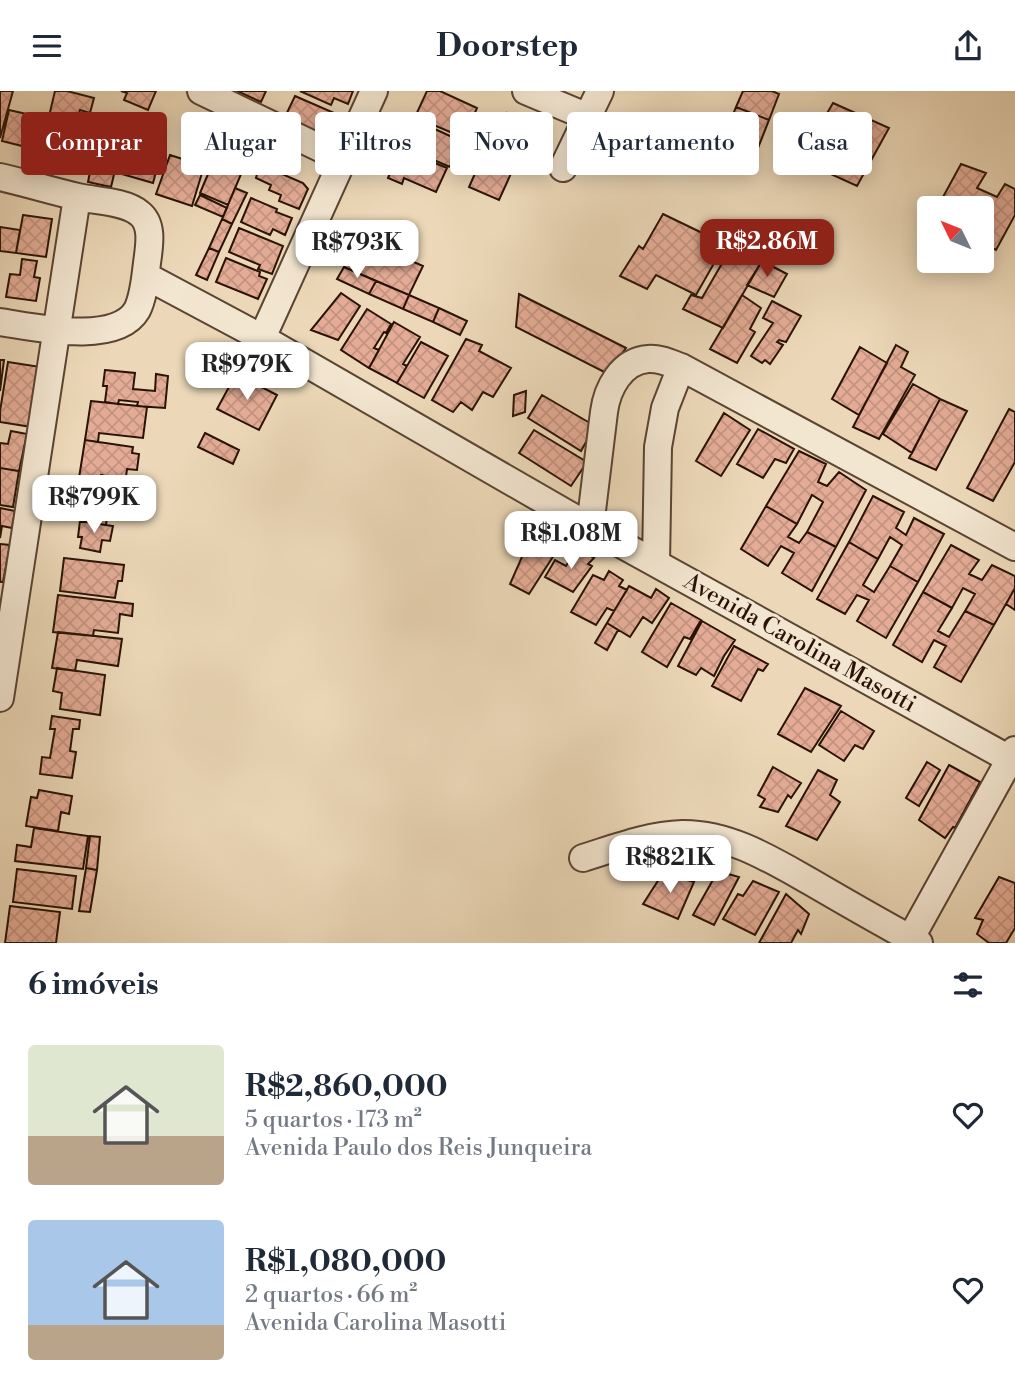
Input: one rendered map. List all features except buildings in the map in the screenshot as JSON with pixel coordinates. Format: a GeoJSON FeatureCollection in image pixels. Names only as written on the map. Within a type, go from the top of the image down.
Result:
{"type":"FeatureCollection","features":[{"type":"Feature","properties":{"kind":"street"},"geometry":{"type":"LineString","coordinates":[[201,91],[315,146]]}},
{"type":"Feature","properties":{"kind":"street"},"geometry":{"type":"LineString","coordinates":[[364,112],[374,91]]}},
{"type":"Feature","properties":{"kind":"street"},"geometry":{"type":"LineString","coordinates":[[526,91],[576,112]]}},
{"type":"Feature","properties":{"kind":"street"},"geometry":{"type":"LineString","coordinates":[[590,112],[600,91]]}},
{"type":"Feature","properties":{"kind":"street"},"geometry":{"type":"LineString","coordinates":[[563,168],[567,160]]}},
{"type":"Feature","properties":{"kind":"street"},"geometry":{"type":"LineString","coordinates":[[262,338],[336,175]]}},
{"type":"Feature","properties":{"kind":"street"},"geometry":{"type":"LineString","coordinates":[[0,177],[125,206],[143,216],[149,232],[146,276],[139,304],[127,321],[107,330],[56,330],[0,322]]}},
{"type":"Feature","properties":{"kind":"street"},"geometry":{"type":"LineString","coordinates":[[0,698],[77,197]]}},
{"type":"Feature","properties":{"kind":"street","name":"Avenida Carolina Masotti"},"geometry":{"type":"LineString","coordinates":[[146,276],[262,338],[590,527],[1013,757]]}},
{"type":"Feature","properties":{"kind":"street"},"geometry":{"type":"LineString","coordinates":[[590,527],[604,412],[610,387],[624,370],[634,363],[657,359],[681,367],[1015,547]]}},
{"type":"Feature","properties":{"kind":"street"},"geometry":{"type":"LineString","coordinates":[[656,563],[658,447],[665,408],[681,367]]}},
{"type":"Feature","properties":{"kind":"street"},"geometry":{"type":"LineString","coordinates":[[583,858],[628,843],[683,834],[737,843],[912,942],[1013,757]]}}]}
